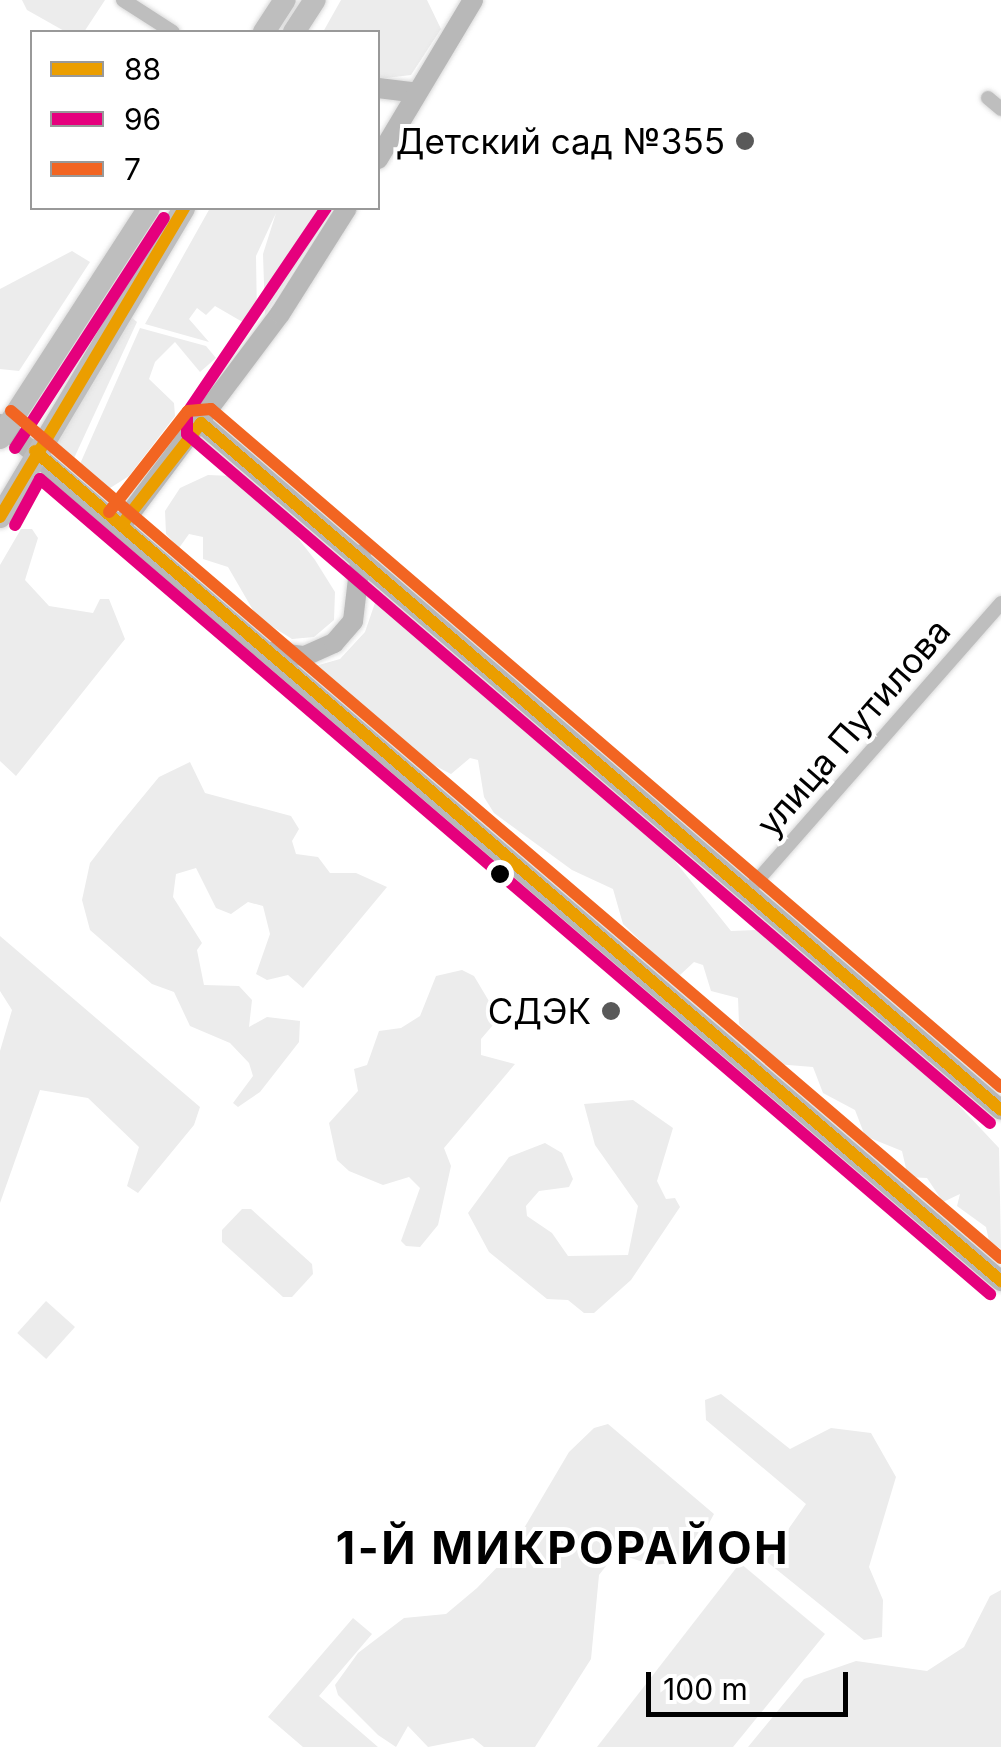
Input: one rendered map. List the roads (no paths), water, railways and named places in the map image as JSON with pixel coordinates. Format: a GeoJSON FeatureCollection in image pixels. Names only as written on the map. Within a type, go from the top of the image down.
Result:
{"type":"FeatureCollection","features":[{"type":"Feature","properties":{"kind":"main road"},"geometry":{"type":"LineString","coordinates":[[265,30],[285,0]]}},
{"type":"Feature","properties":{"kind":"main road"},"geometry":{"type":"LineString","coordinates":[[295,30],[316,0]]}},
{"type":"Feature","properties":{"kind":"main road"},"geometry":{"type":"LineString","coordinates":[[380,156],[473,0]]}},
{"type":"Feature","properties":{"kind":"main road"},"geometry":{"type":"LineString","coordinates":[[380,88],[417,93]]}},
{"type":"Feature","properties":{"kind":"main road"},"geometry":{"type":"LineString","coordinates":[[149,210],[2,430],[35,451],[122,523],[1001,1281]]}},
{"type":"Feature","properties":{"kind":"main road"},"geometry":{"type":"LineString","coordinates":[[0,517],[35,451],[183,210]]}},
{"type":"Feature","properties":{"kind":"main road"},"geometry":{"type":"LineString","coordinates":[[122,523],[201,423],[346,210]]}},
{"type":"Feature","properties":{"kind":"main road"},"geometry":{"type":"LineString","coordinates":[[201,423],[361,554],[1001,1110]]}},
{"type":"Feature","properties":{"kind":"main road"},"geometry":{"type":"LineString","coordinates":[[272,652],[304,656],[334,643],[354,621],[361,554]]}},
{"type":"Feature","properties":{"kind":"street"},"geometry":{"type":"LineString","coordinates":[[123,0],[170,30]]}},
{"type":"Feature","properties":{"kind":"street"},"geometry":{"type":"LineString","coordinates":[[988,98],[1001,108]]}},
{"type":"Feature","properties":{"kind":"street","name":"улица Путилова"},"geometry":{"type":"LineString","coordinates":[[749,890],[1001,603]]}},
{"type":"Feature","properties":{"kind":"place","name":"Детский сад №355"},"geometry":{"type":"Point","coordinates":[745,141]}},
{"type":"Feature","properties":{"kind":"place","name":"СДЭК"},"geometry":{"type":"Point","coordinates":[611,1011]}},
{"type":"Feature","properties":{"kind":"district","name":"1-Й МИКРОРАЙОН"},"geometry":{"type":"Point","coordinates":[563,1548]}}]}
